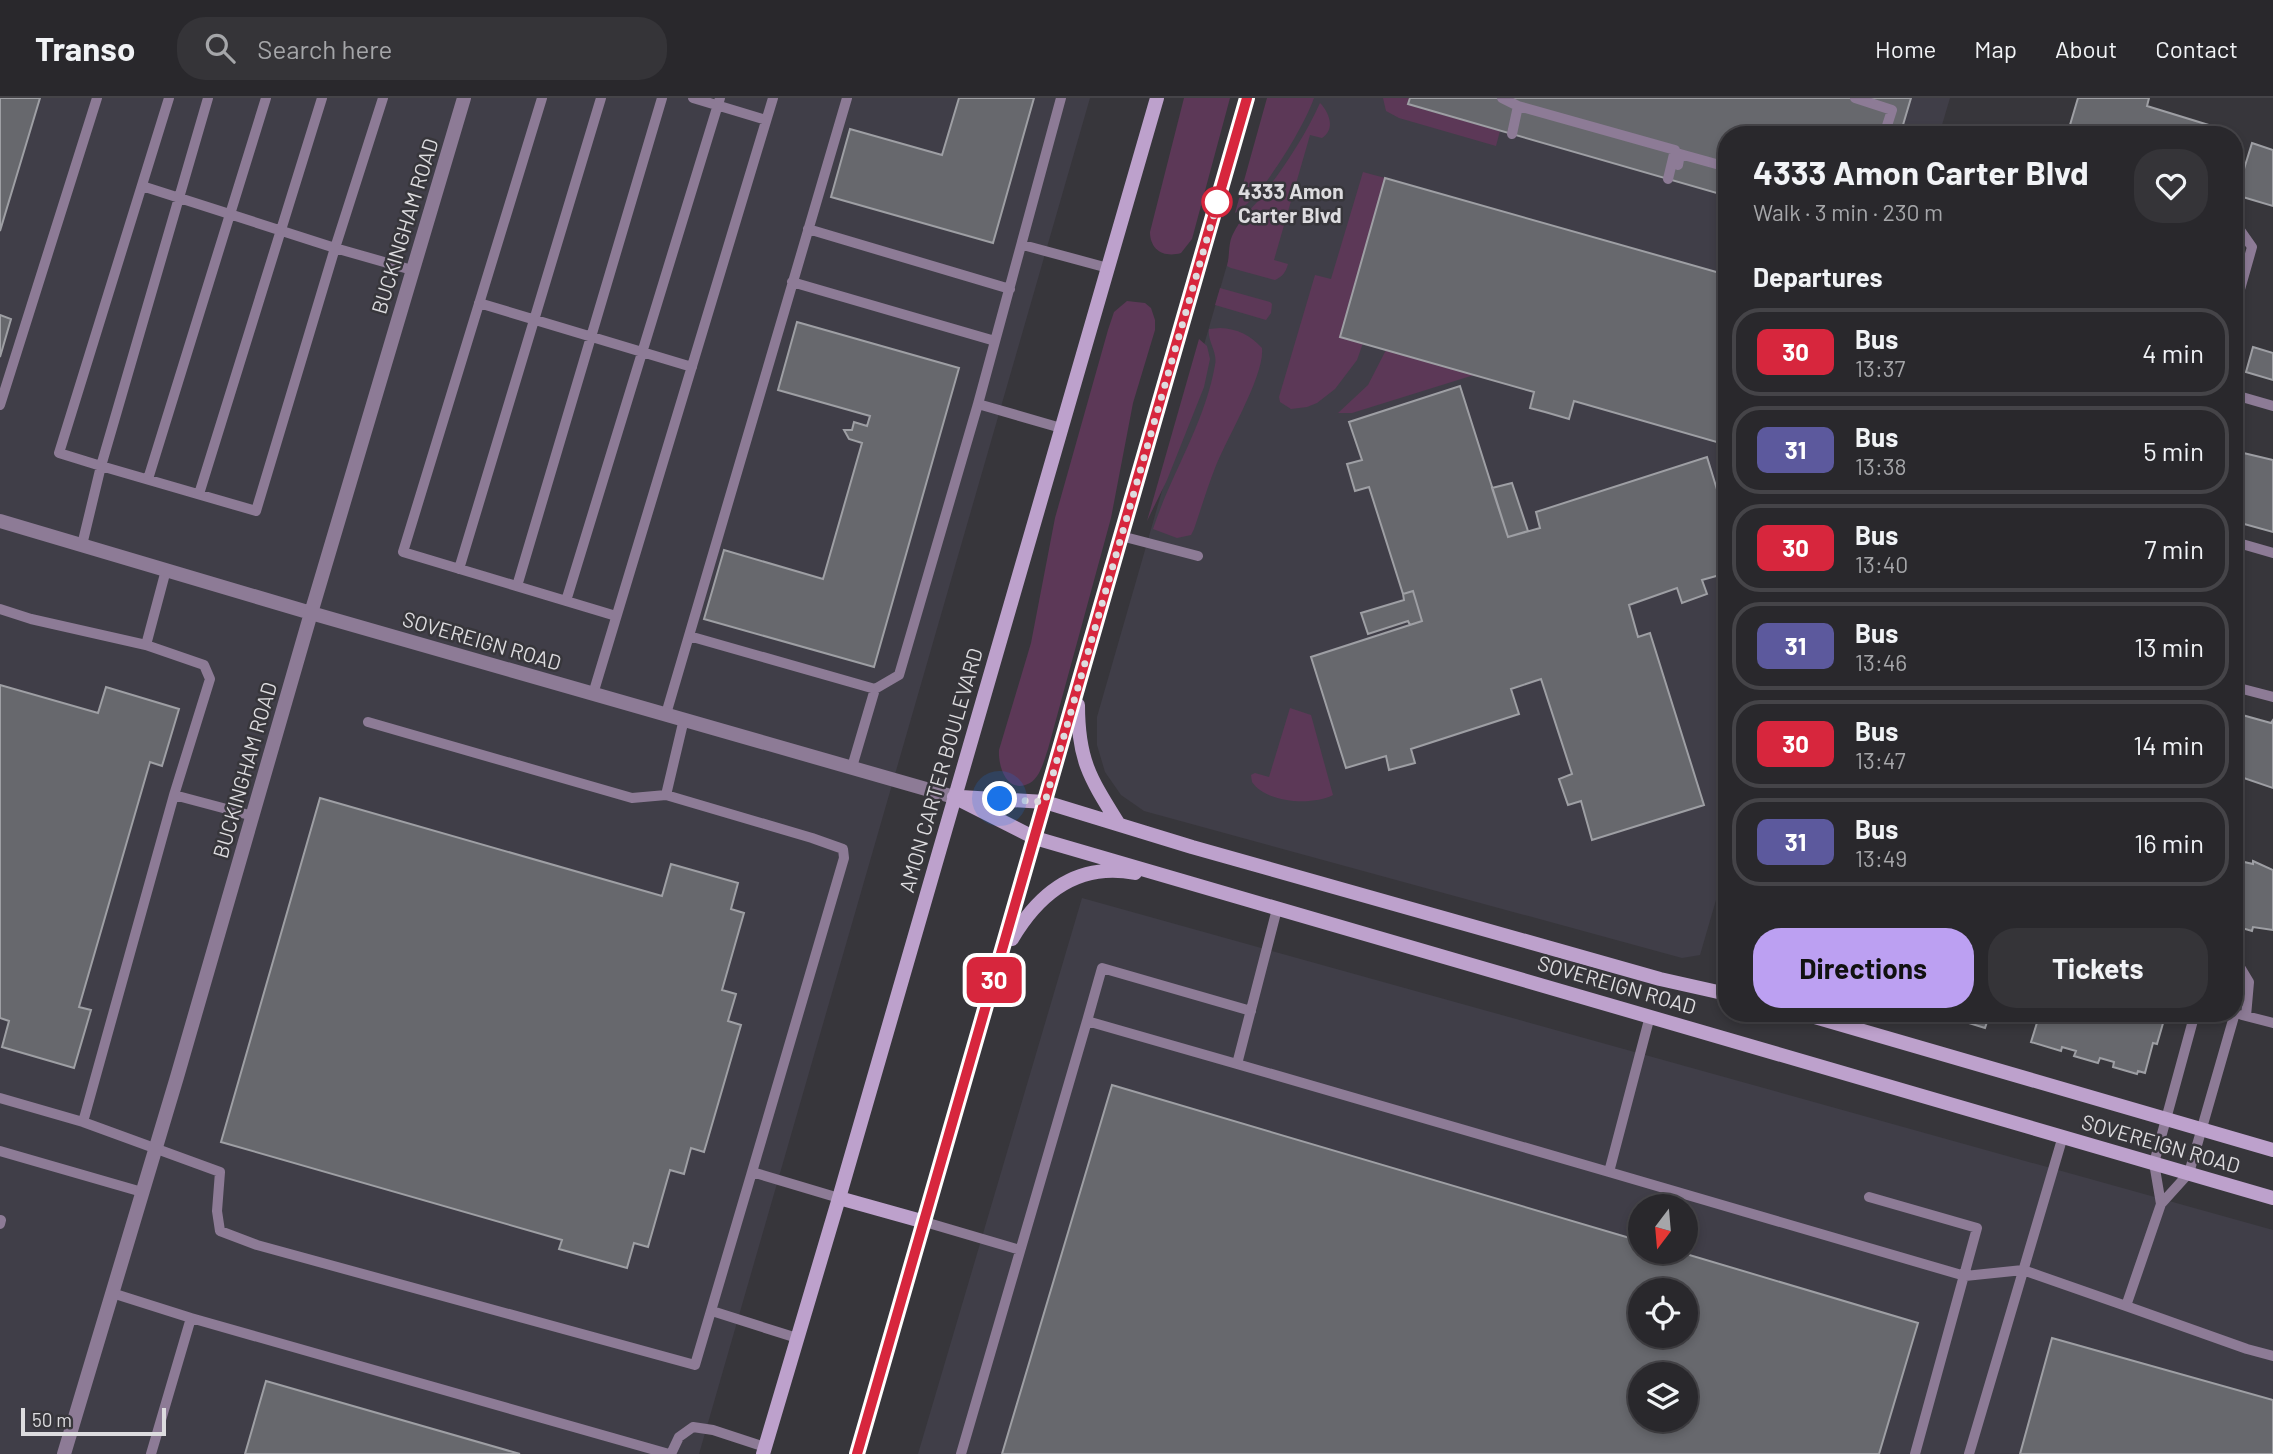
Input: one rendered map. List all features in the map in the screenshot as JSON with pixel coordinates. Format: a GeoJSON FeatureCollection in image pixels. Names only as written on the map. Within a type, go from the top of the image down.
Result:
{"type":"FeatureCollection","features":[{"type":"Feature","properties":{"kind":"street","name":"BUCKINGHAM ROAD"},"geometry":{"type":"LineString","coordinates":[[64,1454],[464,98]]}},
{"type":"Feature","properties":{"kind":"street","name":"AMON CARTER BOULEVARD"},"geometry":{"type":"LineString","coordinates":[[764,1450],[1157,98]]}},
{"type":"Feature","properties":{"kind":"street"},"geometry":{"type":"LineString","coordinates":[[857,1454],[1247,98]]}},
{"type":"Feature","properties":{"kind":"street","name":"SOVEREIGN ROAD"},"geometry":{"type":"LineString","coordinates":[[0,521],[954,797],[1035,838],[2273,1198]]}},
{"type":"Feature","properties":{"kind":"street"},"geometry":{"type":"LineString","coordinates":[[1079,685],[1078,730],[1083,762],[1118,823]]}},
{"type":"Feature","properties":{"kind":"street","name":"SOVEREIGN ROAD"},"geometry":{"type":"LineString","coordinates":[[954,797],[1045,802],[1660,979],[1718,992]]}},
{"type":"Feature","properties":{"kind":"street"},"geometry":{"type":"LineString","coordinates":[[1000,958],[1024,919],[1045,895],[1067,881],[1098,871],[1200,886]]}},
{"type":"Feature","properties":{"kind":"street","name":"SOVEREIGN ROAD"},"geometry":{"type":"LineString","coordinates":[[1832,1022],[2273,1150]]}},
{"type":"Feature","properties":{"kind":"street"},"geometry":{"type":"LineString","coordinates":[[839,1198],[925,1222]]}},
{"type":"Feature","properties":{"kind":"lane"},"geometry":{"type":"LineString","coordinates":[[0,405],[97,98]]}},
{"type":"Feature","properties":{"kind":"lane"},"geometry":{"type":"LineString","coordinates":[[169,98],[59,453],[256,511],[383,98]]}},
{"type":"Feature","properties":{"kind":"lane"},"geometry":{"type":"LineString","coordinates":[[82,545],[101,466],[208,98]]}},
{"type":"Feature","properties":{"kind":"lane"},"geometry":{"type":"LineString","coordinates":[[148,480],[266,98]]}},
{"type":"Feature","properties":{"kind":"lane"},"geometry":{"type":"LineString","coordinates":[[199,494],[323,98]]}},
{"type":"Feature","properties":{"kind":"lane"},"geometry":{"type":"LineString","coordinates":[[542,98],[403,552],[617,616]]}},
{"type":"Feature","properties":{"kind":"lane"},"geometry":{"type":"LineString","coordinates":[[459,569],[601,98]]}},
{"type":"Feature","properties":{"kind":"lane"},"geometry":{"type":"LineString","coordinates":[[517,586],[662,98]]}},
{"type":"Feature","properties":{"kind":"lane"},"geometry":{"type":"LineString","coordinates":[[693,98],[718,102],[766,120]]}},
{"type":"Feature","properties":{"kind":"lane"},"geometry":{"type":"LineString","coordinates":[[593,694],[773,98]]}},
{"type":"Feature","properties":{"kind":"lane"},"geometry":{"type":"LineString","coordinates":[[666,714],[847,98]]}},
{"type":"Feature","properties":{"kind":"lane"},"geometry":{"type":"LineString","coordinates":[[689,636],[875,689],[899,676],[1023,245],[1061,98]]}},
{"type":"Feature","properties":{"kind":"lane"},"geometry":{"type":"LineString","coordinates":[[1502,98],[1518,106],[1675,150],[1671,180],[1680,154],[1718,165]]}},
{"type":"Feature","properties":{"kind":"lane"},"geometry":{"type":"LineString","coordinates":[[1855,98],[1892,110],[1887,126]]}},
{"type":"Feature","properties":{"kind":"lane"},"geometry":{"type":"LineString","coordinates":[[566,601],[718,102]]}},
{"type":"Feature","properties":{"kind":"lane"},"geometry":{"type":"LineString","coordinates":[[1512,134],[1518,106]]}},
{"type":"Feature","properties":{"kind":"lane"},"geometry":{"type":"LineString","coordinates":[[142,186],[412,270]]}},
{"type":"Feature","properties":{"kind":"lane"},"geometry":{"type":"LineString","coordinates":[[808,229],[1010,289]]}},
{"type":"Feature","properties":{"kind":"lane"},"geometry":{"type":"LineString","coordinates":[[2243,234],[2252,247],[2243,271]]}},
{"type":"Feature","properties":{"kind":"lane"},"geometry":{"type":"LineString","coordinates":[[1023,245],[1108,268]]}},
{"type":"Feature","properties":{"kind":"lane"},"geometry":{"type":"LineString","coordinates":[[792,282],[995,341]]}},
{"type":"Feature","properties":{"kind":"lane"},"geometry":{"type":"LineString","coordinates":[[480,303],[692,367]]}},
{"type":"Feature","properties":{"kind":"lane"},"geometry":{"type":"LineString","coordinates":[[2243,397],[2273,406]]}},
{"type":"Feature","properties":{"kind":"lane"},"geometry":{"type":"LineString","coordinates":[[978,404],[1061,428]]}},
{"type":"Feature","properties":{"kind":"lane"},"geometry":{"type":"LineString","coordinates":[[1121,536],[1198,556]]}},
{"type":"Feature","properties":{"kind":"lane"},"geometry":{"type":"LineString","coordinates":[[2243,544],[2273,553]]}},
{"type":"Feature","properties":{"kind":"lane"},"geometry":{"type":"LineString","coordinates":[[146,645],[166,570]]}},
{"type":"Feature","properties":{"kind":"lane"},"geometry":{"type":"LineString","coordinates":[[0,609],[31,619],[146,645],[204,665],[210,679],[174,795],[83,1122]]}},
{"type":"Feature","properties":{"kind":"lane"},"geometry":{"type":"LineString","coordinates":[[852,767],[875,689]]}},
{"type":"Feature","properties":{"kind":"lane"},"geometry":{"type":"LineString","coordinates":[[2243,689],[2273,697]]}},
{"type":"Feature","properties":{"kind":"lane"},"geometry":{"type":"LineString","coordinates":[[666,794],[684,719]]}},
{"type":"Feature","properties":{"kind":"lane"},"geometry":{"type":"LineString","coordinates":[[0,1098],[83,1122],[220,1172],[217,1211],[220,1231],[257,1245],[695,1365],[844,858],[842,849],[666,794],[632,798],[368,722]]}},
{"type":"Feature","properties":{"kind":"lane"},"geometry":{"type":"LineString","coordinates":[[174,795],[253,816]]}},
{"type":"Feature","properties":{"kind":"lane"},"geometry":{"type":"LineString","coordinates":[[1237,1063],[1278,909]]}},
{"type":"Feature","properties":{"kind":"lane"},"geometry":{"type":"LineString","coordinates":[[961,1454],[1102,968],[1251,1011]]}},
{"type":"Feature","properties":{"kind":"lane"},"geometry":{"type":"LineString","coordinates":[[2243,972],[2249,982],[2243,1001]]}},
{"type":"Feature","properties":{"kind":"lane"},"geometry":{"type":"LineString","coordinates":[[2243,1015],[2273,1023]]}},
{"type":"Feature","properties":{"kind":"lane"},"geometry":{"type":"LineString","coordinates":[[1609,1172],[1650,1016]]}},
{"type":"Feature","properties":{"kind":"lane"},"geometry":{"type":"LineString","coordinates":[[1087,1021],[1965,1276],[2023,1270],[2273,1356]]}},
{"type":"Feature","properties":{"kind":"lane"},"geometry":{"type":"LineString","coordinates":[[2161,1204],[2154,1163],[2193,1022]]}},
{"type":"Feature","properties":{"kind":"lane"},"geometry":{"type":"LineString","coordinates":[[2126,1306],[2161,1204],[2189,1173],[2236,1022]]}},
{"type":"Feature","properties":{"kind":"lane"},"geometry":{"type":"LineString","coordinates":[[1969,1454],[2063,1136]]}},
{"type":"Feature","properties":{"kind":"lane"},"geometry":{"type":"LineString","coordinates":[[0,1151],[142,1192]]}},
{"type":"Feature","properties":{"kind":"lane"},"geometry":{"type":"LineString","coordinates":[[752,1172],[839,1198]]}},
{"type":"Feature","properties":{"kind":"lane"},"geometry":{"type":"LineString","coordinates":[[1868,1197],[1977,1228],[1915,1454]]}},
{"type":"Feature","properties":{"kind":"lane"},"geometry":{"type":"LineString","coordinates":[[925,1222],[1020,1250]]}},
{"type":"Feature","properties":{"kind":"lane"},"geometry":{"type":"LineString","coordinates":[[112,1293],[191,1318],[670,1454],[679,1437],[693,1427],[713,1430],[764,1450]]}},
{"type":"Feature","properties":{"kind":"lane"},"geometry":{"type":"LineString","coordinates":[[712,1311],[797,1338]]}},
{"type":"Feature","properties":{"kind":"lane"},"geometry":{"type":"LineString","coordinates":[[151,1454],[191,1318]]}},
{"type":"Feature","properties":{"kind":"shaded area"},"geometry":{"type":"Polygon","coordinates":[[[0,98],[1090,98],[699,1454],[0,1454],[0,98]]]}},
{"type":"Feature","properties":{"kind":"shaded area"},"geometry":{"type":"Polygon","coordinates":[[[1184,98],[1230,98],[1192,239],[1181,253],[1169,254],[1155,248],[1150,232],[1184,98]]]}},
{"type":"Feature","properties":{"kind":"shaded area"},"geometry":{"type":"Polygon","coordinates":[[[1267,98],[1314,98],[1301,126],[1269,178],[1235,213],[1267,98]]]}},
{"type":"Feature","properties":{"kind":"shaded area"},"geometry":{"type":"Polygon","coordinates":[[[1275,98],[1950,98],[1942,126],[1718,126],[1718,893],[1700,955],[1682,958],[1144,811],[1121,795],[1105,772],[1097,745],[1097,717],[1275,98]]]}},
{"type":"Feature","properties":{"kind":"shaded area"},"geometry":{"type":"Polygon","coordinates":[[[1383,98],[1410,98],[1408,105],[1500,131],[1496,146],[1399,118],[1386,111],[1383,98]]]}},
{"type":"Feature","properties":{"kind":"shaded area"},"geometry":{"type":"Polygon","coordinates":[[[1320,103],[1330,120],[1329,130],[1322,138],[1310,135],[1274,260],[1288,264],[1285,272],[1275,280],[1227,266],[1230,241],[1236,228],[1289,159],[1320,103]]]}},
{"type":"Feature","properties":{"kind":"shaded area"},"geometry":{"type":"Polygon","coordinates":[[[1363,172],[1385,178],[1363,343],[1357,360],[1335,389],[1317,403],[1291,409],[1280,402],[1279,397],[1315,275],[1331,279],[1363,172]]]}},
{"type":"Feature","properties":{"kind":"shaded area"},"geometry":{"type":"Polygon","coordinates":[[[1220,288],[1270,302],[1271,313],[1266,320],[1215,305],[1220,288]]]}},
{"type":"Feature","properties":{"kind":"shaded area"},"geometry":{"type":"Polygon","coordinates":[[[1127,301],[1145,303],[1151,308],[1155,330],[1133,403],[1111,518],[1048,749],[1042,768],[1034,780],[1022,786],[1015,785],[1002,771],[999,750],[1031,643],[1055,518],[1108,330],[1114,312],[1127,301]]]}},
{"type":"Feature","properties":{"kind":"shaded area"},"geometry":{"type":"Polygon","coordinates":[[[1209,329],[1238,331],[1253,340],[1262,348],[1261,360],[1251,390],[1215,468],[1194,529],[1191,535],[1177,538],[1153,529],[1196,428],[1210,386],[1216,360],[1209,329]]]}},
{"type":"Feature","properties":{"kind":"shaded area"},"geometry":{"type":"Polygon","coordinates":[[[1199,339],[1207,346],[1210,359],[1204,387],[1167,480],[1147,521],[1199,339]]]}},
{"type":"Feature","properties":{"kind":"shaded area"},"geometry":{"type":"Polygon","coordinates":[[[1386,350],[1474,375],[1352,413],[1338,413],[1368,385],[1386,350]]]}},
{"type":"Feature","properties":{"kind":"shaded area"},"geometry":{"type":"Polygon","coordinates":[[[1290,708],[1311,715],[1333,795],[1313,801],[1290,800],[1268,794],[1252,782],[1251,775],[1255,773],[1269,777],[1290,708]]]}},
{"type":"Feature","properties":{"kind":"shaded area"},"geometry":{"type":"Polygon","coordinates":[[[1082,898],[2273,1230],[2273,1454],[918,1454],[1082,898]]]}},
{"type":"Feature","properties":{"kind":"building"},"geometry":{"type":"Polygon","coordinates":[[[0,98],[40,98],[0,231],[0,98]]]}},
{"type":"Feature","properties":{"kind":"building"},"geometry":{"type":"Polygon","coordinates":[[[959,98],[1034,98],[993,243],[831,197],[850,129],[942,155],[959,98]]]}},
{"type":"Feature","properties":{"kind":"building"},"geometry":{"type":"Polygon","coordinates":[[[1410,98],[1911,98],[1903,126],[1718,126],[1718,193],[1408,104],[1410,98]]]}},
{"type":"Feature","properties":{"kind":"building"},"geometry":{"type":"Polygon","coordinates":[[[2078,98],[2149,98],[2147,106],[2212,126],[2070,126],[2078,98]]]}},
{"type":"Feature","properties":{"kind":"building"},"geometry":{"type":"Polygon","coordinates":[[[2252,143],[2273,150],[2273,206],[2243,197],[2243,172],[2252,143]]]}},
{"type":"Feature","properties":{"kind":"building"},"geometry":{"type":"Polygon","coordinates":[[[1385,178],[1718,272],[1718,442],[1574,401],[1569,419],[1530,408],[1534,392],[1340,337],[1385,178]]]}},
{"type":"Feature","properties":{"kind":"building"},"geometry":{"type":"Polygon","coordinates":[[[0,315],[11,319],[0,357],[0,315]]]}},
{"type":"Feature","properties":{"kind":"building"},"geometry":{"type":"Polygon","coordinates":[[[797,322],[959,368],[874,667],[704,619],[724,550],[823,579],[862,443],[849,439],[844,430],[852,430],[854,422],[867,426],[870,416],[778,390],[797,322]]]}},
{"type":"Feature","properties":{"kind":"building"},"geometry":{"type":"Polygon","coordinates":[[[2253,347],[2273,353],[2273,380],[2246,372],[2253,347]]]}},
{"type":"Feature","properties":{"kind":"building"},"geometry":{"type":"Polygon","coordinates":[[[1460,386],[1508,537],[1540,528],[1536,512],[1707,457],[1718,493],[1718,576],[1702,580],[1707,594],[1682,603],[1677,588],[1629,605],[1638,637],[1650,633],[1704,805],[1592,840],[1581,801],[1568,805],[1559,779],[1572,774],[1541,679],[1511,689],[1519,714],[1411,749],[1415,763],[1389,770],[1386,756],[1346,768],[1311,657],[1422,621],[1413,591],[1403,594],[1369,487],[1355,491],[1347,464],[1362,460],[1349,422],[1460,386]]]}},
{"type":"Feature","properties":{"kind":"building"},"geometry":{"type":"Polygon","coordinates":[[[2243,453],[2273,460],[2273,532],[2243,524],[2243,453]]]}},
{"type":"Feature","properties":{"kind":"building"},"geometry":{"type":"Polygon","coordinates":[[[1512,483],[1528,531],[1508,537],[1492,488],[1512,483]]]}},
{"type":"Feature","properties":{"kind":"building"},"geometry":{"type":"Polygon","coordinates":[[[1413,591],[1422,621],[1410,625],[1408,621],[1368,634],[1361,613],[1404,600],[1403,594],[1413,591]]]}},
{"type":"Feature","properties":{"kind":"building"},"geometry":{"type":"Polygon","coordinates":[[[0,685],[98,713],[106,687],[179,709],[162,766],[150,762],[79,1007],[91,1010],[74,1068],[2,1047],[9,1021],[0,1018],[0,685]]]}},
{"type":"Feature","properties":{"kind":"building"},"geometry":{"type":"Polygon","coordinates":[[[2243,715],[2271,723],[2273,720],[2273,788],[2243,778],[2243,715]]]}},
{"type":"Feature","properties":{"kind":"building"},"geometry":{"type":"Polygon","coordinates":[[[320,798],[662,896],[671,864],[738,883],[731,909],[744,913],[722,990],[736,994],[728,1021],[741,1025],[704,1152],[691,1148],[684,1174],[670,1170],[648,1247],[634,1243],[627,1268],[559,1249],[562,1240],[221,1142],[320,798]]]}},
{"type":"Feature","properties":{"kind":"building"},"geometry":{"type":"Polygon","coordinates":[[[2253,861],[2273,870],[2273,930],[2253,927],[2252,931],[2243,928],[2243,864],[2253,864],[2253,861]]]}},
{"type":"Feature","properties":{"kind":"building"},"geometry":{"type":"Polygon","coordinates":[[[1965,1022],[1987,1022],[1985,1028],[1965,1022]]]}},
{"type":"Feature","properties":{"kind":"building"},"geometry":{"type":"Polygon","coordinates":[[[2037,1022],[2163,1022],[2157,1044],[2153,1043],[2145,1073],[2138,1071],[2137,1074],[2113,1067],[2114,1062],[2100,1058],[2098,1063],[2074,1056],[2076,1051],[2062,1047],[2061,1051],[2031,1042],[2037,1022]]]}},
{"type":"Feature","properties":{"kind":"building"},"geometry":{"type":"Polygon","coordinates":[[[1112,1085],[1628,1237],[1628,1264],[1698,1264],[1698,1258],[1918,1323],[1879,1454],[1002,1454],[1112,1085]]]}},
{"type":"Feature","properties":{"kind":"building"},"geometry":{"type":"Polygon","coordinates":[[[2052,1338],[2273,1400],[2273,1454],[2020,1454],[2052,1338]]]}},
{"type":"Feature","properties":{"kind":"building"},"geometry":{"type":"Polygon","coordinates":[[[266,1381],[520,1454],[245,1454],[266,1381]]]}},
{"type":"Feature","properties":{"kind":"bus line","name":"30"},"geometry":{"type":"LineString","coordinates":[[857,1454],[1247,98]]}},
{"type":"Feature","properties":{"kind":"place","name":"4333 Amon Carter Blvd"},"geometry":{"type":"Point","coordinates":[1217,202]}},
{"type":"Feature","properties":{"kind":"route"},"geometry":{"type":"LineString","coordinates":[[1000,799],[1045,802],[1219,197],[1217,202]]}}]}
